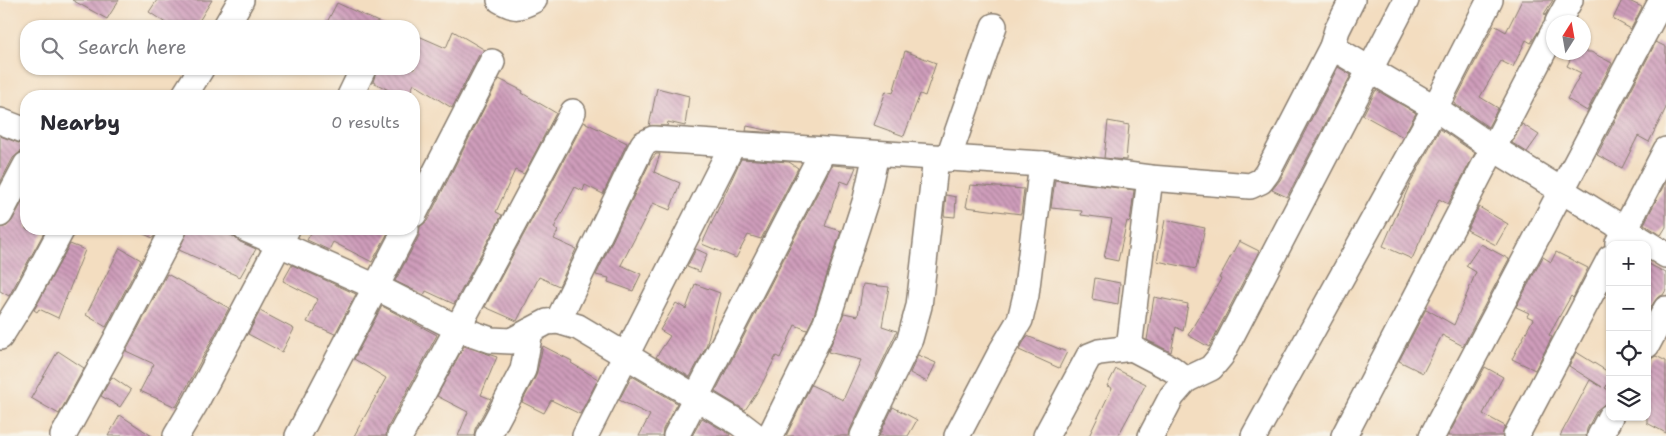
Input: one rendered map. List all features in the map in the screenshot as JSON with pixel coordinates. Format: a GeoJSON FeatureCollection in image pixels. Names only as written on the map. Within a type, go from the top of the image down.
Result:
{"type":"FeatureCollection","features":[{"type":"Feature","properties":{"kind":"street"},"geometry":{"type":"LineString","coordinates":[[229,20],[241,0]]}},
{"type":"Feature","properties":{"kind":"street"},"geometry":{"type":"LineString","coordinates":[[500,0],[511,7],[522,6],[534,0]]}},
{"type":"Feature","properties":{"kind":"street"},"geometry":{"type":"LineString","coordinates":[[558,320],[643,144],[653,139],[1042,164],[1150,178],[1250,186],[1262,182],[1332,47],[1337,30],[1352,0]]}},
{"type":"Feature","properties":{"kind":"street"},"geometry":{"type":"LineString","coordinates":[[1151,436],[1172,396],[1186,380],[1211,368],[1221,356],[1406,0]]}},
{"type":"Feature","properties":{"kind":"street"},"geometry":{"type":"LineString","coordinates":[[1254,436],[1435,108],[1490,0]]}},
{"type":"Feature","properties":{"kind":"street"},"geometry":{"type":"LineString","coordinates":[[1562,15],[1570,0]]}},
{"type":"Feature","properties":{"kind":"street"},"geometry":{"type":"LineString","coordinates":[[1432,436],[1662,0]]}},
{"type":"Feature","properties":{"kind":"street"},"geometry":{"type":"LineString","coordinates":[[863,436],[910,339],[919,306],[942,158],[994,26]]}},
{"type":"Feature","properties":{"kind":"street"},"geometry":{"type":"LineString","coordinates":[[1344,436],[1546,46]]}},
{"type":"Feature","properties":{"kind":"street"},"geometry":{"type":"LineString","coordinates":[[1332,47],[1435,108],[1493,148],[1561,190],[1621,236],[1666,255]]}},
{"type":"Feature","properties":{"kind":"street"},"geometry":{"type":"LineString","coordinates":[[420,202],[492,62]]}},
{"type":"Feature","properties":{"kind":"street"},"geometry":{"type":"LineString","coordinates":[[188,90],[197,75]]}},
{"type":"Feature","properties":{"kind":"street"},"geometry":{"type":"LineString","coordinates":[[353,90],[360,75]]}},
{"type":"Feature","properties":{"kind":"street"},"geometry":{"type":"LineString","coordinates":[[400,436],[573,112]]}},
{"type":"Feature","properties":{"kind":"street"},"geometry":{"type":"LineString","coordinates":[[0,121],[20,129]]}},
{"type":"Feature","properties":{"kind":"street"},"geometry":{"type":"LineString","coordinates":[[585,436],[733,144]]}},
{"type":"Feature","properties":{"kind":"street"},"geometry":{"type":"LineString","coordinates":[[676,436],[823,150]]}},
{"type":"Feature","properties":{"kind":"street"},"geometry":{"type":"LineString","coordinates":[[1621,236],[1666,150]]}},
{"type":"Feature","properties":{"kind":"street"},"geometry":{"type":"LineString","coordinates":[[770,436],[826,322],[866,199],[876,154]]}},
{"type":"Feature","properties":{"kind":"street"},"geometry":{"type":"LineString","coordinates":[[957,436],[1020,320],[1026,295],[1042,164]]}},
{"type":"Feature","properties":{"kind":"street"},"geometry":{"type":"LineString","coordinates":[[0,214],[20,176]]}},
{"type":"Feature","properties":{"kind":"street"},"geometry":{"type":"LineString","coordinates":[[1132,348],[1130,340],[1150,178]]}},
{"type":"Feature","properties":{"kind":"street"},"geometry":{"type":"LineString","coordinates":[[0,337],[27,294],[59,235]]}},
{"type":"Feature","properties":{"kind":"street"},"geometry":{"type":"LineString","coordinates":[[63,436],[171,235]]}},
{"type":"Feature","properties":{"kind":"street"},"geometry":{"type":"LineString","coordinates":[[298,436],[403,235]]}},
{"type":"Feature","properties":{"kind":"street"},"geometry":{"type":"LineString","coordinates":[[176,436],[195,404],[283,237],[457,328],[491,340],[511,341],[547,322],[558,320],[578,326],[697,397],[756,436]]}},
{"type":"Feature","properties":{"kind":"street"},"geometry":{"type":"LineString","coordinates":[[1516,436],[1606,266]]}},
{"type":"Feature","properties":{"kind":"street"},"geometry":{"type":"LineString","coordinates":[[1651,337],[1666,309]]}},
{"type":"Feature","properties":{"kind":"street"},"geometry":{"type":"LineString","coordinates":[[488,436],[523,370],[530,331]]}},
{"type":"Feature","properties":{"kind":"street"},"geometry":{"type":"LineString","coordinates":[[1046,436],[1089,356],[1099,352],[1132,348],[1172,368],[1186,380]]}},
{"type":"Feature","properties":{"kind":"street"},"geometry":{"type":"LineString","coordinates":[[1600,436],[1608,421]]}},
{"type":"Feature","properties":{"kind":"building"},"geometry":{"type":"Polygon","coordinates":[[[72,0],[119,0],[107,19],[72,0]]]}},
{"type":"Feature","properties":{"kind":"building"},"geometry":{"type":"Polygon","coordinates":[[[157,0],[212,0],[200,20],[161,20],[149,12],[157,0]]]}},
{"type":"Feature","properties":{"kind":"building"},"geometry":{"type":"Polygon","coordinates":[[[1522,0],[1553,0],[1544,14],[1546,15],[1544,22],[1531,43],[1526,40],[1513,67],[1501,61],[1480,97],[1498,108],[1488,127],[1454,103],[1494,25],[1506,32],[1522,0]]]}},
{"type":"Feature","properties":{"kind":"building"},"geometry":{"type":"Polygon","coordinates":[[[1622,0],[1627,0],[1642,7],[1631,29],[1613,19],[1622,0]]]}},
{"type":"Feature","properties":{"kind":"building"},"geometry":{"type":"Polygon","coordinates":[[[337,3],[374,20],[328,20],[337,3]]]}},
{"type":"Feature","properties":{"kind":"building"},"geometry":{"type":"Polygon","coordinates":[[[453,31],[485,50],[479,55],[452,108],[414,84],[411,90],[388,90],[373,82],[375,75],[420,75],[420,37],[446,48],[453,31]]]}},
{"type":"Feature","properties":{"kind":"building"},"geometry":{"type":"Polygon","coordinates":[[[1656,42],[1666,47],[1666,108],[1649,142],[1638,136],[1622,168],[1597,155],[1656,42]]]}},
{"type":"Feature","properties":{"kind":"building"},"geometry":{"type":"Polygon","coordinates":[[[905,51],[936,63],[925,96],[920,94],[904,136],[874,125],[886,91],[893,93],[905,51]]]}},
{"type":"Feature","properties":{"kind":"building"},"geometry":{"type":"Polygon","coordinates":[[[1591,52],[1612,63],[1587,111],[1567,99],[1581,73],[1567,66],[1570,60],[1591,60],[1591,52]]]}},
{"type":"Feature","properties":{"kind":"building"},"geometry":{"type":"Polygon","coordinates":[[[1338,67],[1351,75],[1287,197],[1272,190],[1280,180],[1338,67]]]}},
{"type":"Feature","properties":{"kind":"building"},"geometry":{"type":"Polygon","coordinates":[[[499,79],[523,91],[522,93],[556,113],[524,174],[515,170],[496,212],[502,215],[454,304],[426,291],[424,295],[395,281],[420,235],[420,227],[427,221],[499,79]]]}},
{"type":"Feature","properties":{"kind":"building"},"geometry":{"type":"Polygon","coordinates":[[[657,88],[689,96],[685,126],[668,122],[667,126],[649,126],[657,88]]]}},
{"type":"Feature","properties":{"kind":"building"},"geometry":{"type":"Polygon","coordinates":[[[1376,90],[1416,113],[1403,137],[1363,115],[1376,90]]]}},
{"type":"Feature","properties":{"kind":"building"},"geometry":{"type":"Polygon","coordinates":[[[1108,121],[1129,125],[1126,160],[1104,158],[1108,121]]]}},
{"type":"Feature","properties":{"kind":"building"},"geometry":{"type":"Polygon","coordinates":[[[584,122],[627,143],[603,194],[585,185],[583,191],[575,187],[554,228],[558,231],[554,239],[576,249],[559,286],[539,277],[517,321],[485,307],[584,122]]]}},
{"type":"Feature","properties":{"kind":"building"},"geometry":{"type":"Polygon","coordinates":[[[1522,124],[1539,135],[1527,152],[1512,143],[1522,124]]]}},
{"type":"Feature","properties":{"kind":"building"},"geometry":{"type":"Polygon","coordinates":[[[747,126],[781,133],[746,131],[747,126]]]}},
{"type":"Feature","properties":{"kind":"building"},"geometry":{"type":"Polygon","coordinates":[[[1440,129],[1475,153],[1448,204],[1439,199],[1412,259],[1383,246],[1410,184],[1440,129]]]}},
{"type":"Feature","properties":{"kind":"building"},"geometry":{"type":"Polygon","coordinates":[[[0,136],[20,144],[20,152],[13,158],[0,183],[0,136]]]}},
{"type":"Feature","properties":{"kind":"building"},"geometry":{"type":"Polygon","coordinates":[[[656,154],[660,154],[654,172],[680,183],[670,210],[653,203],[621,265],[641,274],[633,291],[608,282],[609,278],[596,275],[651,160],[656,154]]]}},
{"type":"Feature","properties":{"kind":"building"},"geometry":{"type":"Polygon","coordinates":[[[741,159],[789,162],[798,168],[761,239],[748,235],[736,258],[702,244],[741,159]]]}},
{"type":"Feature","properties":{"kind":"building"},"geometry":{"type":"Polygon","coordinates":[[[832,165],[856,167],[849,184],[841,181],[825,226],[841,231],[813,318],[807,330],[795,325],[780,358],[776,356],[760,388],[745,410],[715,392],[832,165]]]}},
{"type":"Feature","properties":{"kind":"building"},"geometry":{"type":"Polygon","coordinates":[[[1055,180],[1134,190],[1130,222],[1127,221],[1118,261],[1104,258],[1112,219],[1081,215],[1082,211],[1051,208],[1055,180]]]}},
{"type":"Feature","properties":{"kind":"building"},"geometry":{"type":"Polygon","coordinates":[[[1666,181],[1666,227],[1661,235],[1644,224],[1666,181]]]}},
{"type":"Feature","properties":{"kind":"building"},"geometry":{"type":"Polygon","coordinates":[[[970,185],[1024,189],[1021,214],[966,207],[970,185]]]}},
{"type":"Feature","properties":{"kind":"building"},"geometry":{"type":"Polygon","coordinates":[[[946,195],[956,197],[955,217],[944,216],[946,195]]]}},
{"type":"Feature","properties":{"kind":"building"},"geometry":{"type":"Polygon","coordinates":[[[20,206],[20,235],[43,235],[9,296],[0,291],[0,228],[7,226],[20,206]]]}},
{"type":"Feature","properties":{"kind":"building"},"geometry":{"type":"Polygon","coordinates":[[[1479,207],[1508,224],[1496,245],[1467,230],[1479,207]]]}},
{"type":"Feature","properties":{"kind":"building"},"geometry":{"type":"Polygon","coordinates":[[[1165,220],[1205,228],[1196,269],[1157,261],[1165,220]]]}},
{"type":"Feature","properties":{"kind":"building"},"geometry":{"type":"Polygon","coordinates":[[[185,235],[230,235],[240,242],[256,249],[240,277],[179,250],[185,235]]]}},
{"type":"Feature","properties":{"kind":"building"},"geometry":{"type":"Polygon","coordinates":[[[310,235],[387,235],[372,262],[333,242],[329,250],[307,240],[310,235]]]}},
{"type":"Feature","properties":{"kind":"building"},"geometry":{"type":"Polygon","coordinates":[[[1239,241],[1259,251],[1209,347],[1188,335],[1221,279],[1219,278],[1239,241]]]}},
{"type":"Feature","properties":{"kind":"building"},"geometry":{"type":"Polygon","coordinates":[[[70,244],[85,250],[58,318],[39,309],[37,312],[34,310],[70,244]]]}},
{"type":"Feature","properties":{"kind":"building"},"geometry":{"type":"Polygon","coordinates":[[[1481,244],[1509,259],[1463,346],[1442,335],[1423,373],[1399,361],[1426,309],[1454,325],[1476,272],[1466,266],[1481,244]]]}},
{"type":"Feature","properties":{"kind":"building"},"geometry":{"type":"Polygon","coordinates":[[[120,248],[141,260],[106,327],[86,315],[120,248]]]}},
{"type":"Feature","properties":{"kind":"building"},"geometry":{"type":"Polygon","coordinates":[[[696,249],[707,254],[700,272],[687,267],[696,249]]]}},
{"type":"Feature","properties":{"kind":"building"},"geometry":{"type":"Polygon","coordinates":[[[1556,252],[1588,268],[1573,298],[1571,296],[1549,335],[1552,337],[1535,370],[1512,359],[1533,319],[1527,316],[1529,313],[1516,307],[1543,257],[1551,262],[1556,252]]]}},
{"type":"Feature","properties":{"kind":"building"},"geometry":{"type":"Polygon","coordinates":[[[292,265],[356,294],[335,334],[307,322],[318,299],[283,281],[292,265]]]}},
{"type":"Feature","properties":{"kind":"building"},"geometry":{"type":"Polygon","coordinates":[[[1651,265],[1666,273],[1666,290],[1651,307],[1651,265]]]}},
{"type":"Feature","properties":{"kind":"building"},"geometry":{"type":"Polygon","coordinates":[[[167,274],[229,308],[176,407],[140,391],[154,364],[126,351],[167,274]]]}},
{"type":"Feature","properties":{"kind":"building"},"geometry":{"type":"Polygon","coordinates":[[[1095,278],[1120,283],[1118,304],[1092,299],[1095,278]]]}},
{"type":"Feature","properties":{"kind":"building"},"geometry":{"type":"Polygon","coordinates":[[[695,284],[720,293],[706,347],[690,377],[656,357],[670,336],[660,330],[676,303],[686,309],[695,284]]]}},
{"type":"Feature","properties":{"kind":"building"},"geometry":{"type":"Polygon","coordinates":[[[863,284],[889,287],[882,326],[897,331],[850,430],[849,436],[786,436],[811,385],[843,400],[861,360],[828,352],[844,313],[858,316],[863,284]]]}},
{"type":"Feature","properties":{"kind":"building"},"geometry":{"type":"Polygon","coordinates":[[[1154,297],[1188,304],[1183,331],[1176,327],[1171,352],[1147,340],[1154,297]]]}},
{"type":"Feature","properties":{"kind":"building"},"geometry":{"type":"Polygon","coordinates":[[[382,306],[437,335],[387,429],[386,436],[354,436],[386,378],[354,359],[382,306]]]}},
{"type":"Feature","properties":{"kind":"building"},"geometry":{"type":"Polygon","coordinates":[[[260,311],[294,329],[282,352],[248,334],[260,311]]]}},
{"type":"Feature","properties":{"kind":"building"},"geometry":{"type":"Polygon","coordinates":[[[1027,336],[1067,352],[1059,368],[1019,350],[1027,336]]]}},
{"type":"Feature","properties":{"kind":"building"},"geometry":{"type":"Polygon","coordinates":[[[464,346],[497,357],[481,395],[491,399],[475,429],[474,436],[458,436],[468,412],[437,396],[464,346]]]}},
{"type":"Feature","properties":{"kind":"building"},"geometry":{"type":"Polygon","coordinates":[[[543,346],[572,361],[571,363],[598,379],[580,414],[551,400],[544,413],[522,402],[536,376],[543,346]]]}},
{"type":"Feature","properties":{"kind":"building"},"geometry":{"type":"Polygon","coordinates":[[[58,351],[84,368],[59,414],[31,398],[58,351]]]}},
{"type":"Feature","properties":{"kind":"building"},"geometry":{"type":"Polygon","coordinates":[[[1576,352],[1606,371],[1606,403],[1597,410],[1587,429],[1586,436],[1560,436],[1590,380],[1602,387],[1569,366],[1576,352]]]}},
{"type":"Feature","properties":{"kind":"building"},"geometry":{"type":"Polygon","coordinates":[[[918,355],[936,363],[927,382],[910,373],[918,355]]]}},
{"type":"Feature","properties":{"kind":"building"},"geometry":{"type":"Polygon","coordinates":[[[1656,356],[1666,361],[1666,433],[1647,423],[1647,421],[1651,421],[1652,358],[1656,356]]]}},
{"type":"Feature","properties":{"kind":"building"},"geometry":{"type":"Polygon","coordinates":[[[1485,367],[1503,377],[1483,414],[1505,426],[1502,436],[1448,436],[1485,367]]]}},
{"type":"Feature","properties":{"kind":"building"},"geometry":{"type":"Polygon","coordinates":[[[1116,369],[1146,384],[1118,436],[1089,436],[1112,388],[1107,386],[1116,369]]]}},
{"type":"Feature","properties":{"kind":"building"},"geometry":{"type":"Polygon","coordinates":[[[632,376],[677,403],[663,429],[662,436],[639,436],[650,415],[619,400],[632,376]]]}},
{"type":"Feature","properties":{"kind":"building"},"geometry":{"type":"Polygon","coordinates":[[[112,377],[131,390],[120,407],[101,396],[112,377]]]}},
{"type":"Feature","properties":{"kind":"building"},"geometry":{"type":"Polygon","coordinates":[[[893,407],[917,420],[908,436],[879,436],[893,407]]]}},
{"type":"Feature","properties":{"kind":"building"},"geometry":{"type":"Polygon","coordinates":[[[120,415],[152,436],[108,436],[120,415]]]}},
{"type":"Feature","properties":{"kind":"building"},"geometry":{"type":"Polygon","coordinates":[[[702,418],[730,434],[729,436],[692,436],[702,418]]]}}]}
